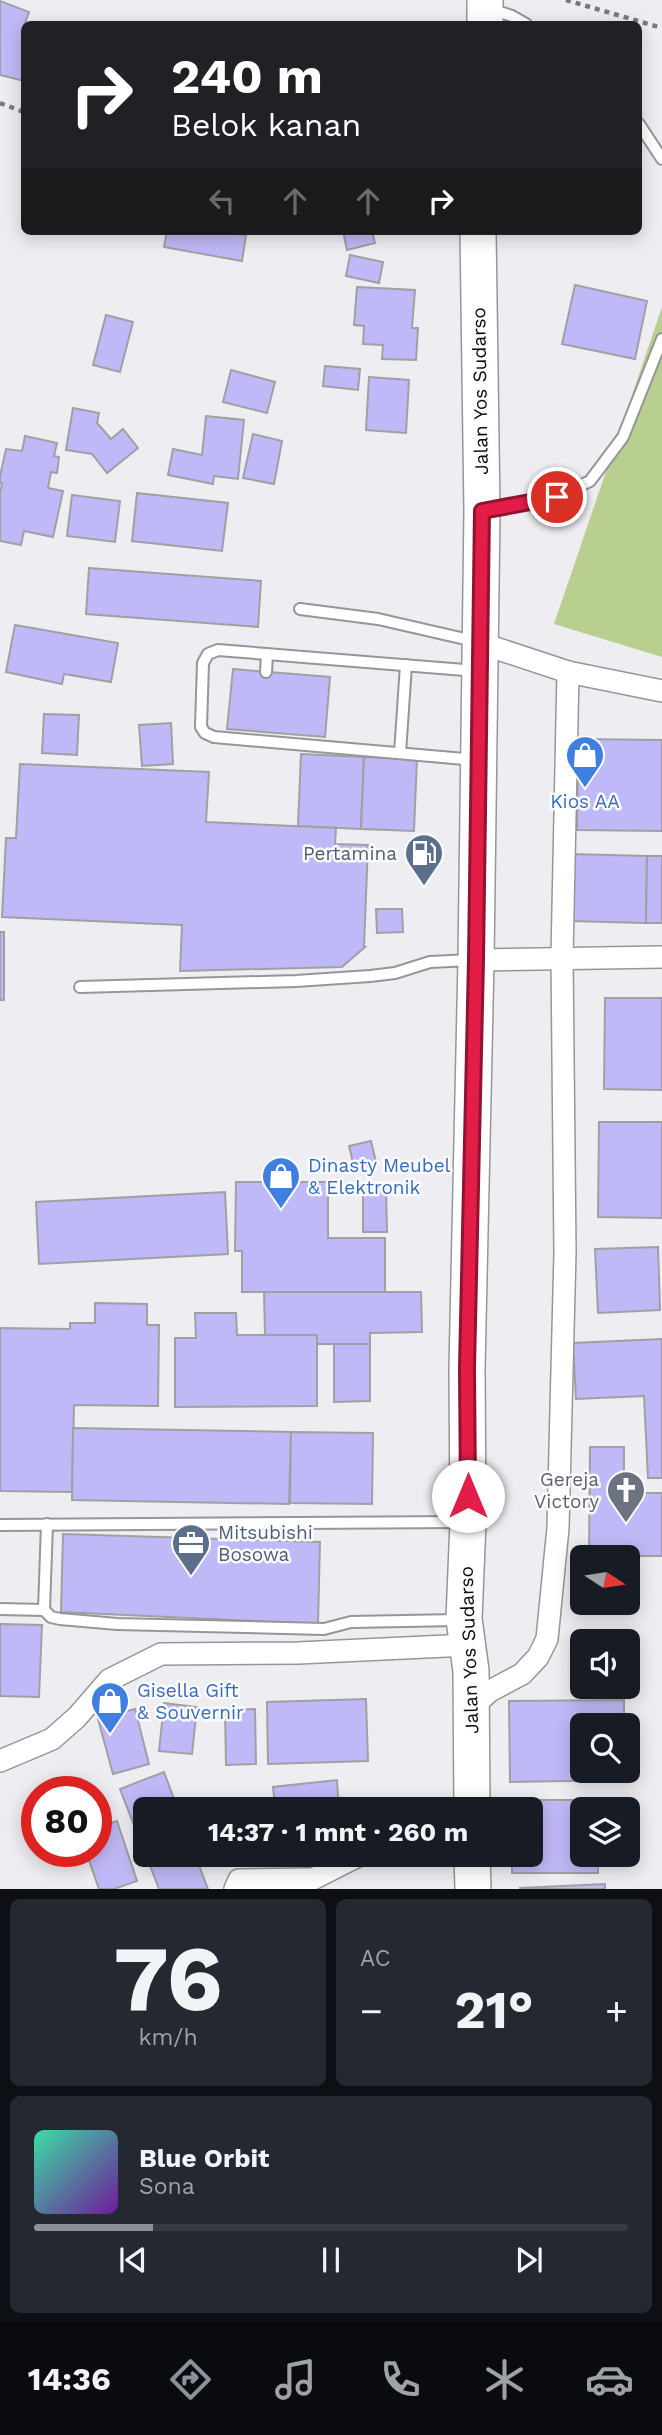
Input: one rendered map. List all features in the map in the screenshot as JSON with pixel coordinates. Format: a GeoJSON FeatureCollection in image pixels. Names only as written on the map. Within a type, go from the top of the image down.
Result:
{"type":"FeatureCollection","features":[{"type":"Feature","properties":{"kind":"highway","name":"Jalan Yos Sudarso"},"geometry":{"type":"LineString","coordinates":[[472,1797],[472,1707],[466,1632],[467,1368],[482,511],[478,235]]}},
{"type":"Feature","properties":{"kind":"highway"},"geometry":{"type":"LineString","coordinates":[[472,1867],[473,1889]]}},
{"type":"Feature","properties":{"kind":"street"},"geometry":{"type":"LineString","coordinates":[[480,657],[662,691]]}},
{"type":"Feature","properties":{"kind":"street"},"geometry":{"type":"LineString","coordinates":[[472,1707],[490,1691],[522,1674],[538,1657],[547,1639],[558,1528],[564,1279],[562,957],[568,673]]}},
{"type":"Feature","properties":{"kind":"street"},"geometry":{"type":"LineString","coordinates":[[476,960],[662,957]]}},
{"type":"Feature","properties":{"kind":"street"},"geometry":{"type":"LineString","coordinates":[[0,1761],[52,1739],[109,1680],[162,1654],[299,1653],[466,1632]]}},
{"type":"Feature","properties":{"kind":"street"},"geometry":{"type":"LineString","coordinates":[[235,1889],[239,1880],[301,1884],[336,1867]]}},
{"type":"Feature","properties":{"kind":"lane"},"geometry":{"type":"LineString","coordinates":[[485,10],[512,16],[521,21]]}},
{"type":"Feature","properties":{"kind":"lane"},"geometry":{"type":"LineString","coordinates":[[642,129],[662,159]]}},
{"type":"Feature","properties":{"kind":"lane"},"geometry":{"type":"LineString","coordinates":[[482,511],[557,497],[590,481],[623,437],[662,341]]}},
{"type":"Feature","properties":{"kind":"lane"},"geometry":{"type":"LineString","coordinates":[[300,609],[378,619],[480,657]]}},
{"type":"Feature","properties":{"kind":"lane"},"geometry":{"type":"LineString","coordinates":[[479,760],[263,737],[214,737],[205,733],[201,727],[203,663],[208,654],[218,650],[405,665],[480,657]]}},
{"type":"Feature","properties":{"kind":"lane"},"geometry":{"type":"LineString","coordinates":[[267,654],[267,671]]}},
{"type":"Feature","properties":{"kind":"lane"},"geometry":{"type":"LineString","coordinates":[[400,753],[405,665]]}},
{"type":"Feature","properties":{"kind":"lane"},"geometry":{"type":"LineString","coordinates":[[80,987],[296,981],[370,976],[396,973],[430,962],[476,960]]}},
{"type":"Feature","properties":{"kind":"lane"},"geometry":{"type":"LineString","coordinates":[[0,1525],[468,1522]]}},
{"type":"Feature","properties":{"kind":"lane"},"geometry":{"type":"LineString","coordinates":[[44,1611],[47,1524]]}},
{"type":"Feature","properties":{"kind":"lane"},"geometry":{"type":"LineString","coordinates":[[0,1609],[44,1611],[51,1617],[60,1619],[117,1624],[324,1629],[351,1622],[466,1632]]}},
{"type":"Feature","properties":{"kind":"path"},"geometry":{"type":"LineString","coordinates":[[566,0],[638,21]]}},
{"type":"Feature","properties":{"kind":"path"},"geometry":{"type":"LineString","coordinates":[[642,22],[662,28]]}},
{"type":"Feature","properties":{"kind":"path"},"geometry":{"type":"LineString","coordinates":[[0,103],[21,111]]}},
{"type":"Feature","properties":{"kind":"green space"},"geometry":{"type":"Polygon","coordinates":[[[662,307],[662,657],[554,624],[662,307]]]}},
{"type":"Feature","properties":{"kind":"building"},"geometry":{"type":"Polygon","coordinates":[[[0,1],[29,12],[26,21],[21,21],[21,80],[0,75],[0,1]]]}},
{"type":"Feature","properties":{"kind":"building"},"geometry":{"type":"Polygon","coordinates":[[[166,235],[246,235],[242,261],[164,247],[166,235]]]}},
{"type":"Feature","properties":{"kind":"building"},"geometry":{"type":"Polygon","coordinates":[[[344,235],[373,235],[375,243],[347,250],[344,235]]]}},
{"type":"Feature","properties":{"kind":"building"},"geometry":{"type":"Polygon","coordinates":[[[350,255],[383,262],[379,283],[346,276],[350,255]]]}},
{"type":"Feature","properties":{"kind":"building"},"geometry":{"type":"Polygon","coordinates":[[[575,285],[647,301],[635,359],[562,344],[575,285]]]}},
{"type":"Feature","properties":{"kind":"building"},"geometry":{"type":"Polygon","coordinates":[[[357,287],[415,290],[412,328],[418,328],[416,360],[382,359],[383,345],[363,344],[364,326],[354,325],[357,287]]]}},
{"type":"Feature","properties":{"kind":"building"},"geometry":{"type":"Polygon","coordinates":[[[106,315],[133,322],[120,372],[93,365],[106,315]]]}},
{"type":"Feature","properties":{"kind":"building"},"geometry":{"type":"Polygon","coordinates":[[[325,366],[360,369],[358,390],[323,386],[325,366]]]}},
{"type":"Feature","properties":{"kind":"building"},"geometry":{"type":"Polygon","coordinates":[[[231,370],[275,382],[267,413],[223,402],[231,370]]]}},
{"type":"Feature","properties":{"kind":"building"},"geometry":{"type":"Polygon","coordinates":[[[369,377],[409,380],[406,433],[366,430],[369,377]]]}},
{"type":"Feature","properties":{"kind":"building"},"geometry":{"type":"Polygon","coordinates":[[[73,408],[99,413],[97,423],[111,439],[123,429],[138,448],[107,473],[92,454],[66,450],[73,408]]]}},
{"type":"Feature","properties":{"kind":"building"},"geometry":{"type":"Polygon","coordinates":[[[206,416],[244,420],[238,479],[214,476],[213,484],[168,475],[173,449],[202,455],[206,416]]]}},
{"type":"Feature","properties":{"kind":"building"},"geometry":{"type":"Polygon","coordinates":[[[253,434],[282,441],[274,484],[243,478],[253,434]]]}},
{"type":"Feature","properties":{"kind":"building"},"geometry":{"type":"Polygon","coordinates":[[[25,436],[57,443],[54,456],[59,457],[57,473],[51,472],[48,488],[63,491],[53,537],[24,531],[21,545],[0,541],[0,476],[6,449],[22,451],[25,436]]]}},
{"type":"Feature","properties":{"kind":"building"},"geometry":{"type":"Polygon","coordinates":[[[137,493],[228,503],[222,551],[132,541],[137,493]]]}},
{"type":"Feature","properties":{"kind":"building"},"geometry":{"type":"Polygon","coordinates":[[[72,495],[120,501],[115,542],[67,536],[72,495]]]}},
{"type":"Feature","properties":{"kind":"building"},"geometry":{"type":"Polygon","coordinates":[[[89,568],[261,581],[258,627],[86,614],[89,568]]]}},
{"type":"Feature","properties":{"kind":"building"},"geometry":{"type":"Polygon","coordinates":[[[15,625],[118,643],[111,682],[64,674],[62,684],[6,672],[15,625]]]}},
{"type":"Feature","properties":{"kind":"building"},"geometry":{"type":"Polygon","coordinates":[[[233,669],[330,677],[325,737],[227,729],[233,669]]]}},
{"type":"Feature","properties":{"kind":"building"},"geometry":{"type":"Polygon","coordinates":[[[44,714],[79,715],[77,755],[42,753],[44,714]]]}},
{"type":"Feature","properties":{"kind":"building"},"geometry":{"type":"Polygon","coordinates":[[[171,723],[173,764],[142,766],[139,725],[171,723]]]}},
{"type":"Feature","properties":{"kind":"building"},"geometry":{"type":"Polygon","coordinates":[[[578,739],[662,740],[662,831],[577,830],[578,739]]]}},
{"type":"Feature","properties":{"kind":"building"},"geometry":{"type":"Polygon","coordinates":[[[301,754],[364,757],[361,829],[298,826],[301,754]]]}},
{"type":"Feature","properties":{"kind":"building"},"geometry":{"type":"Polygon","coordinates":[[[364,757],[417,759],[414,831],[361,829],[364,757]]]}},
{"type":"Feature","properties":{"kind":"building"},"geometry":{"type":"Polygon","coordinates":[[[20,764],[209,772],[206,822],[336,828],[335,844],[368,845],[365,947],[342,967],[180,971],[182,925],[2,917],[6,838],[16,838],[20,764]]]}},
{"type":"Feature","properties":{"kind":"building"},"geometry":{"type":"Polygon","coordinates":[[[570,854],[647,856],[646,923],[569,921],[570,854]]]}},
{"type":"Feature","properties":{"kind":"building"},"geometry":{"type":"Polygon","coordinates":[[[647,856],[662,856],[662,923],[646,923],[647,856]]]}},
{"type":"Feature","properties":{"kind":"building"},"geometry":{"type":"Polygon","coordinates":[[[376,909],[402,909],[403,932],[377,933],[376,909]]]}},
{"type":"Feature","properties":{"kind":"building"},"geometry":{"type":"Polygon","coordinates":[[[0,932],[4,932],[4,1000],[0,1000],[0,932]]]}},
{"type":"Feature","properties":{"kind":"building"},"geometry":{"type":"Polygon","coordinates":[[[605,998],[662,998],[662,1090],[604,1089],[605,998]]]}},
{"type":"Feature","properties":{"kind":"building"},"geometry":{"type":"Polygon","coordinates":[[[599,1122],[662,1122],[662,1218],[598,1217],[599,1122]]]}},
{"type":"Feature","properties":{"kind":"building"},"geometry":{"type":"Polygon","coordinates":[[[371,1141],[377,1166],[355,1171],[349,1146],[371,1141]]]}},
{"type":"Feature","properties":{"kind":"building","name":"Dinasty Meubel & Elektronik"},"geometry":{"type":"Polygon","coordinates":[[[236,1182],[328,1182],[328,1238],[385,1238],[385,1292],[242,1292],[242,1251],[235,1251],[236,1182]]]}},
{"type":"Feature","properties":{"kind":"building"},"geometry":{"type":"Polygon","coordinates":[[[386,1189],[387,1232],[363,1232],[363,1190],[386,1189]]]}},
{"type":"Feature","properties":{"kind":"building"},"geometry":{"type":"Polygon","coordinates":[[[225,1192],[228,1254],[39,1264],[36,1202],[225,1192]]]}},
{"type":"Feature","properties":{"kind":"building"},"geometry":{"type":"Polygon","coordinates":[[[658,1247],[660,1310],[598,1313],[595,1249],[658,1247]]]}},
{"type":"Feature","properties":{"kind":"building"},"geometry":{"type":"Polygon","coordinates":[[[264,1292],[421,1292],[422,1332],[370,1333],[370,1344],[317,1344],[317,1335],[265,1335],[264,1292]]]}},
{"type":"Feature","properties":{"kind":"building"},"geometry":{"type":"Polygon","coordinates":[[[95,1303],[147,1304],[147,1325],[159,1325],[158,1406],[74,1405],[72,1492],[0,1491],[0,1328],[70,1329],[70,1323],[95,1323],[95,1303]]]}},
{"type":"Feature","properties":{"kind":"building"},"geometry":{"type":"Polygon","coordinates":[[[195,1313],[236,1313],[237,1335],[317,1335],[317,1406],[175,1407],[175,1338],[196,1338],[195,1313]]]}},
{"type":"Feature","properties":{"kind":"building"},"geometry":{"type":"Polygon","coordinates":[[[662,1339],[662,1478],[648,1478],[644,1396],[576,1399],[573,1343],[662,1339]]]}},
{"type":"Feature","properties":{"kind":"building"},"geometry":{"type":"Polygon","coordinates":[[[334,1344],[370,1344],[370,1401],[334,1402],[334,1344]]]}},
{"type":"Feature","properties":{"kind":"building"},"geometry":{"type":"Polygon","coordinates":[[[73,1428],[291,1432],[289,1504],[72,1500],[73,1428]]]}},
{"type":"Feature","properties":{"kind":"building"},"geometry":{"type":"Polygon","coordinates":[[[291,1432],[373,1433],[372,1504],[290,1503],[291,1432]]]}},
{"type":"Feature","properties":{"kind":"building","name":"Gereja Victory"},"geometry":{"type":"Polygon","coordinates":[[[590,1447],[624,1447],[624,1493],[662,1493],[662,1556],[640,1556],[640,1545],[589,1545],[590,1447]]]}},
{"type":"Feature","properties":{"kind":"building","name":"Mitsubishi Bosowa"},"geometry":{"type":"Polygon","coordinates":[[[63,1534],[320,1542],[318,1624],[61,1612],[63,1534]]]}},
{"type":"Feature","properties":{"kind":"building"},"geometry":{"type":"Polygon","coordinates":[[[0,1624],[42,1625],[39,1697],[0,1696],[0,1624]]]}},
{"type":"Feature","properties":{"kind":"building"},"geometry":{"type":"Polygon","coordinates":[[[366,1699],[368,1761],[268,1764],[267,1702],[366,1699]]]}},
{"type":"Feature","properties":{"kind":"building"},"geometry":{"type":"Polygon","coordinates":[[[624,1700],[624,1713],[570,1713],[570,1781],[510,1782],[509,1701],[624,1700]]]}},
{"type":"Feature","properties":{"kind":"building"},"geometry":{"type":"Polygon","coordinates":[[[164,1703],[197,1707],[192,1754],[159,1751],[164,1703]]]}},
{"type":"Feature","properties":{"kind":"building"},"geometry":{"type":"Polygon","coordinates":[[[135,1709],[149,1764],[113,1774],[98,1719],[135,1709]]]}},
{"type":"Feature","properties":{"kind":"building"},"geometry":{"type":"Polygon","coordinates":[[[255,1709],[256,1764],[226,1765],[225,1710],[255,1709]]]}},
{"type":"Feature","properties":{"kind":"building"},"geometry":{"type":"Polygon","coordinates":[[[164,1772],[173,1797],[133,1797],[133,1823],[120,1789],[164,1772]]]}},
{"type":"Feature","properties":{"kind":"building"},"geometry":{"type":"Polygon","coordinates":[[[337,1780],[338,1797],[274,1797],[273,1787],[337,1780]]]}},
{"type":"Feature","properties":{"kind":"building"},"geometry":{"type":"Polygon","coordinates":[[[543,1800],[570,1800],[570,1867],[598,1867],[598,1873],[512,1873],[512,1867],[543,1867],[543,1800]]]}},
{"type":"Feature","properties":{"kind":"building"},"geometry":{"type":"Polygon","coordinates":[[[117,1821],[137,1881],[114,1889],[99,1889],[91,1867],[112,1867],[112,1823],[117,1821]]]}},
{"type":"Feature","properties":{"kind":"building"},"geometry":{"type":"Polygon","coordinates":[[[151,1867],[200,1867],[208,1889],[159,1889],[151,1867]]]}},
{"type":"Feature","properties":{"kind":"building"},"geometry":{"type":"Polygon","coordinates":[[[605,1884],[605,1889],[520,1889],[520,1888],[605,1884]]]}},
{"type":"Feature","properties":{"kind":"place","name":"Kios AA"},"geometry":{"type":"Point","coordinates":[585,789]}},
{"type":"Feature","properties":{"kind":"place","name":"Pertamina"},"geometry":{"type":"Point","coordinates":[424,887]}},
{"type":"Feature","properties":{"kind":"place","name":"Dinasty Meubel & Elektronik"},"geometry":{"type":"Point","coordinates":[281,1210]}},
{"type":"Feature","properties":{"kind":"place","name":"Gereja Victory"},"geometry":{"type":"Point","coordinates":[626,1524]}},
{"type":"Feature","properties":{"kind":"place","name":"Mitsubishi Bosowa"},"geometry":{"type":"Point","coordinates":[191,1577]}},
{"type":"Feature","properties":{"kind":"place","name":"Gisella Gift & Souvernir"},"geometry":{"type":"Point","coordinates":[110,1735]}},
{"type":"Feature","properties":{"kind":"route"},"geometry":{"type":"LineString","coordinates":[[468,1496],[467,1368],[482,511],[557,497]]}}]}
